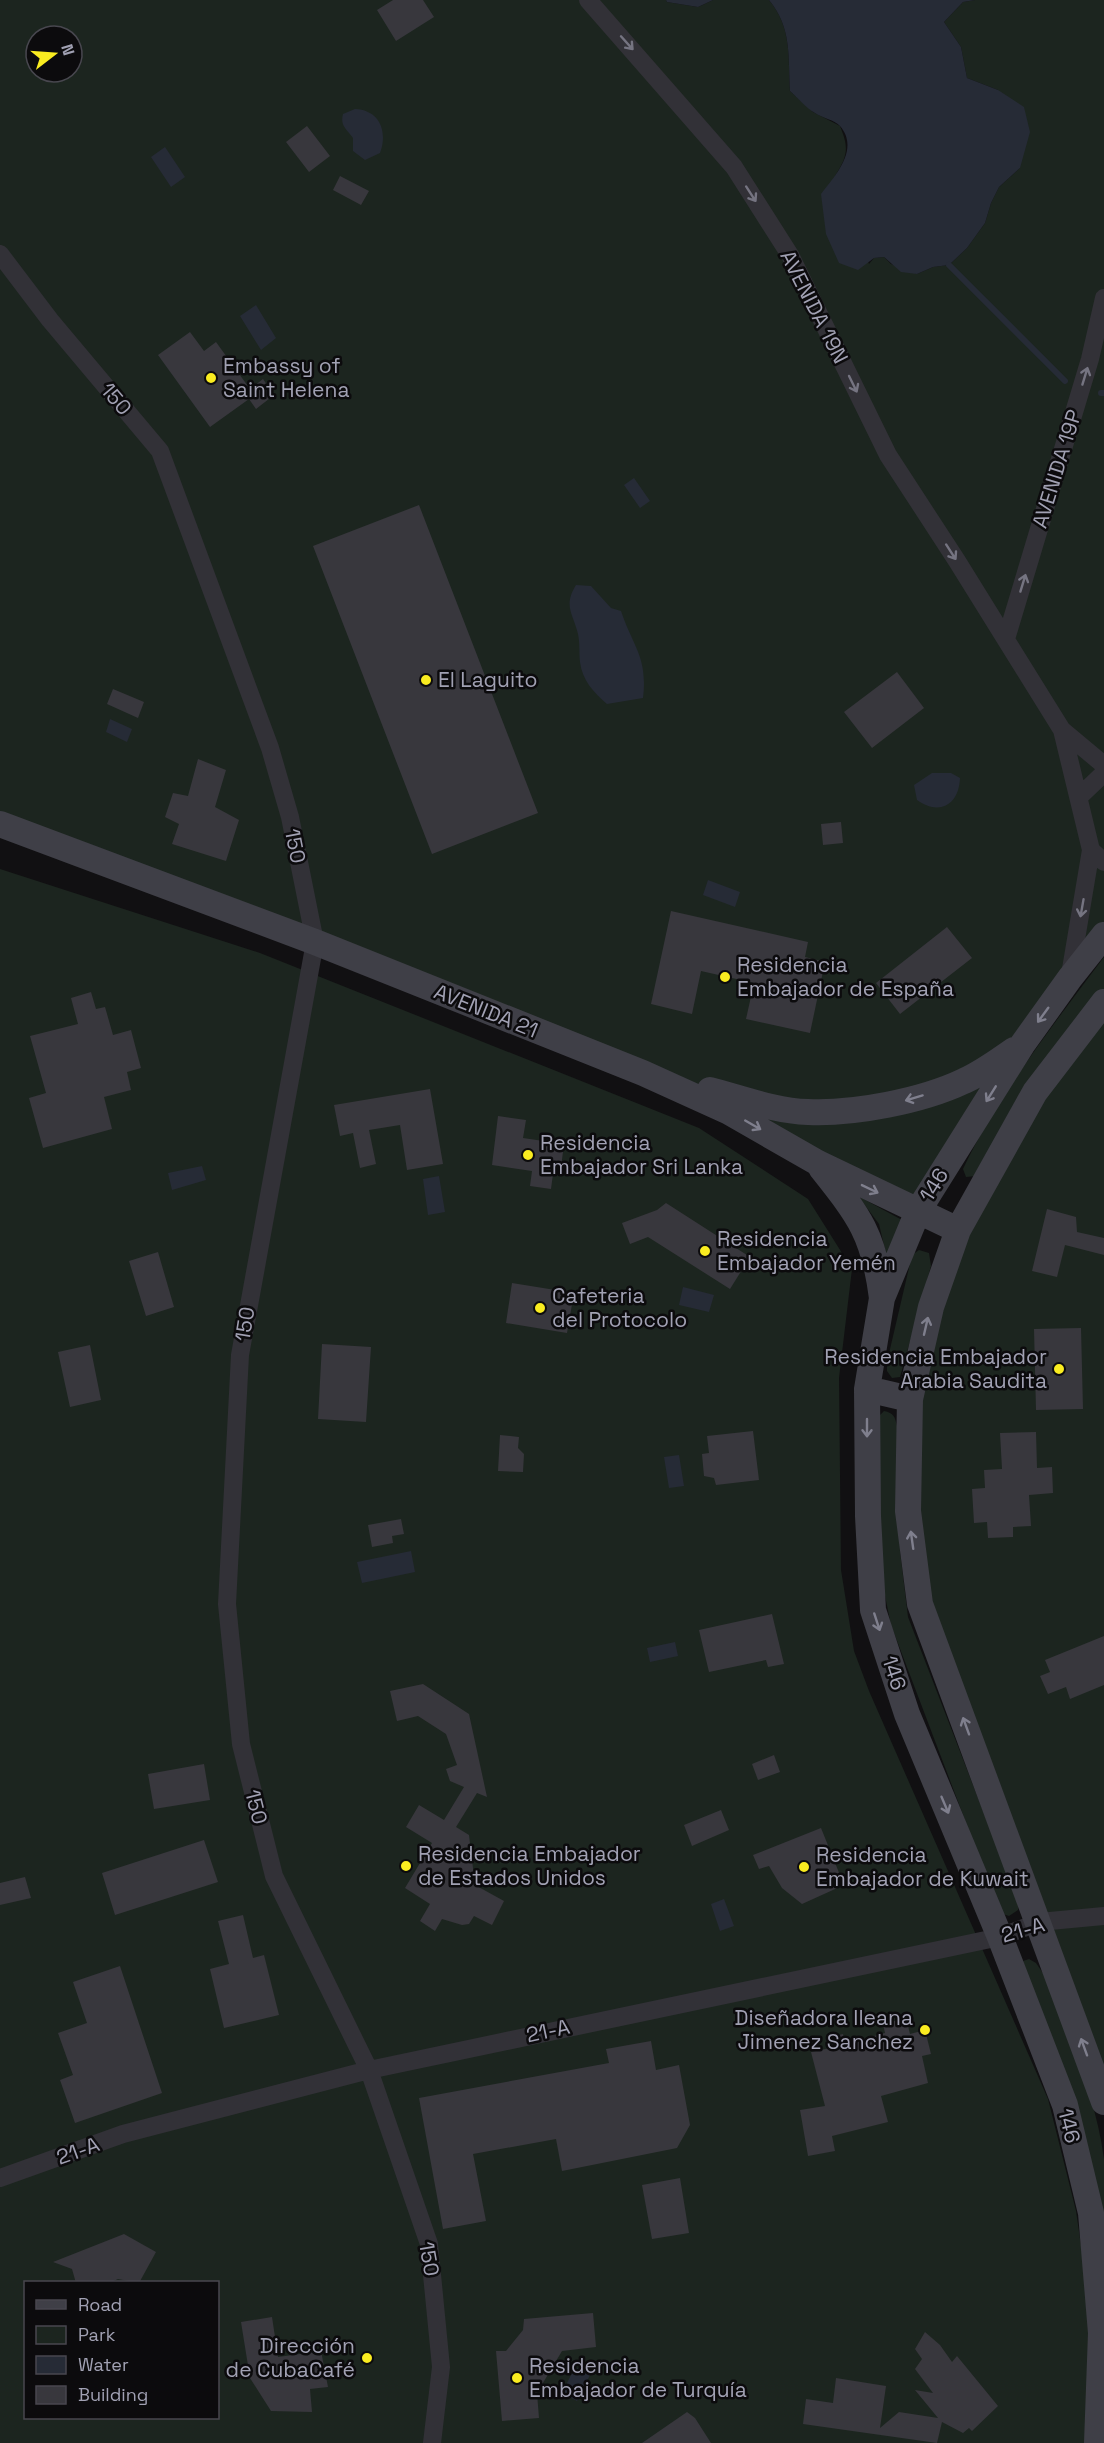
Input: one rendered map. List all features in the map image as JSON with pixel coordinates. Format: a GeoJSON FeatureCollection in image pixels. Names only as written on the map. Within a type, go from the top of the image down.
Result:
{"type":"FeatureCollection","features":[{"type":"Feature","properties":{"kind":"main road","name":"AVENIDA 21"},"geometry":{"type":"LineString","coordinates":[[0,824],[315,942],[643,1073],[729,1112],[818,1163],[958,1230]]}},
{"type":"Feature","properties":{"kind":"main road","name":"146"},"geometry":{"type":"LineString","coordinates":[[1097,2443],[1103,2333],[1090,2213],[1065,2105],[1000,1937],[907,1714],[873,1610],[868,1516],[867,1389],[882,1298],[918,1211],[1022,1045],[1104,935]]}},
{"type":"Feature","properties":{"kind":"main road","name":"146"},"geometry":{"type":"LineString","coordinates":[[1104,1002],[1035,1092],[958,1230],[931,1306],[910,1398],[908,1511],[920,1604],[1104,2102]]}},
{"type":"Feature","properties":{"kind":"main road"},"geometry":{"type":"LineString","coordinates":[[643,1073],[779,1107],[807,1112],[838,1111],[904,1101],[962,1082],[980,1074],[1022,1045]]}},
{"type":"Feature","properties":{"kind":"main road"},"geometry":{"type":"LineString","coordinates":[[818,1163],[865,1229],[879,1269],[882,1298]]}},
{"type":"Feature","properties":{"kind":"main road"},"geometry":{"type":"LineString","coordinates":[[867,1389],[910,1398]]}},
{"type":"Feature","properties":{"kind":"street","name":"AVENIDA 19N"},"geometry":{"type":"LineString","coordinates":[[588,0],[734,167],[790,255],[888,455],[1062,730]]}},
{"type":"Feature","properties":{"kind":"street","name":"150"},"geometry":{"type":"LineString","coordinates":[[0,254],[50,320],[160,451],[273,758],[290,817],[315,942],[240,1355],[227,1604],[241,1744],[274,1876],[369,2070],[429,2244],[441,2367],[432,2443]]}},
{"type":"Feature","properties":{"kind":"street","name":"AVENIDA 19P"},"geometry":{"type":"LineString","coordinates":[[1006,639],[1090,359],[1104,298]]}},
{"type":"Feature","properties":{"kind":"street"},"geometry":{"type":"LineString","coordinates":[[1062,730],[1104,765]]}},
{"type":"Feature","properties":{"kind":"street"},"geometry":{"type":"LineString","coordinates":[[1062,730],[1098,856],[1070,978]]}},
{"type":"Feature","properties":{"kind":"street"},"geometry":{"type":"LineString","coordinates":[[1080,796],[1104,773]]}},
{"type":"Feature","properties":{"kind":"street","name":"21-A"},"geometry":{"type":"LineString","coordinates":[[0,2178],[123,2134],[369,2070],[1000,1937],[1039,1922],[1104,1916]]}},
{"type":"Feature","properties":{"kind":"green space","name":"El Laguito"},"geometry":{"type":"Polygon","coordinates":[[[0,0],[666,0],[698,7],[713,0],[769,0],[782,21],[785,32],[789,54],[790,91],[813,112],[840,126],[846,151],[835,176],[869,264],[874,258],[884,257],[891,264],[917,274],[933,267],[949,265],[967,248],[985,223],[999,187],[1020,168],[998,90],[967,78],[961,47],[944,22],[963,2],[975,0],[1104,0],[1104,935],[918,1211],[729,1112],[0,824],[0,0]]]}},
{"type":"Feature","properties":{"kind":"green space"},"geometry":{"type":"Polygon","coordinates":[[[0,869],[260,953],[699,1128],[808,1199],[852,1269],[839,1378],[841,1570],[854,1651],[869,1691],[1048,2099],[1076,2211],[1092,2321],[1090,2443],[0,2443],[0,869]]]}},
{"type":"Feature","properties":{"kind":"green space"},"geometry":{"type":"Polygon","coordinates":[[[1104,957],[1104,990],[976,1176],[966,1177],[963,1169],[993,1113],[1047,1033],[1104,957]]]}},
{"type":"Feature","properties":{"kind":"green space"},"geometry":{"type":"Polygon","coordinates":[[[1104,1002],[1104,2102],[920,1604],[908,1511],[931,1307],[1035,1092],[1104,1002]]]}},
{"type":"Feature","properties":{"kind":"green space"},"geometry":{"type":"Polygon","coordinates":[[[858,1196],[902,1220],[887,1258],[879,1224],[858,1196]]]}},
{"type":"Feature","properties":{"kind":"green space"},"geometry":{"type":"Polygon","coordinates":[[[919,1250],[929,1253],[931,1266],[900,1377],[892,1378],[887,1371],[887,1362],[912,1255],[919,1250]]]}},
{"type":"Feature","properties":{"kind":"green space"},"geometry":{"type":"Polygon","coordinates":[[[884,1411],[894,1416],[897,1426],[900,1551],[908,1617],[1019,1904],[1018,1910],[1009,1916],[1003,1914],[995,1899],[891,1625],[882,1581],[878,1417],[884,1411]]]}},
{"type":"Feature","properties":{"kind":"green space"},"geometry":{"type":"Polygon","coordinates":[[[1029,1959],[1036,1963],[1045,1976],[1095,2112],[1104,2159],[1104,2237],[1023,1961],[1029,1959]]]}},
{"type":"Feature","properties":{"kind":"water"},"geometry":{"type":"Polygon","coordinates":[[[666,0],[713,0],[698,7],[666,0]]]}},
{"type":"Feature","properties":{"kind":"water"},"geometry":{"type":"Polygon","coordinates":[[[769,0],[975,0],[963,2],[944,22],[961,47],[967,78],[998,90],[1024,107],[1030,132],[1020,168],[999,187],[985,223],[967,248],[949,265],[933,267],[917,274],[901,272],[884,257],[874,258],[858,270],[839,263],[826,234],[821,194],[843,162],[847,144],[846,135],[838,124],[812,111],[790,91],[789,54],[785,32],[782,21],[769,0]]]}},
{"type":"Feature","properties":{"kind":"water"},"geometry":{"type":"Polygon","coordinates":[[[355,109],[371,113],[382,130],[380,153],[365,160],[353,151],[353,138],[342,121],[343,114],[355,109]]]}},
{"type":"Feature","properties":{"kind":"water"},"geometry":{"type":"Polygon","coordinates":[[[165,147],[185,177],[171,187],[151,157],[165,147]]]}},
{"type":"Feature","properties":{"kind":"water"},"geometry":{"type":"Polygon","coordinates":[[[256,305],[276,338],[261,350],[240,316],[256,305]]]}},
{"type":"Feature","properties":{"kind":"water"},"geometry":{"type":"Polygon","coordinates":[[[634,478],[650,501],[640,508],[624,485],[634,478]]]}},
{"type":"Feature","properties":{"kind":"water"},"geometry":{"type":"Polygon","coordinates":[[[576,585],[591,586],[611,608],[621,611],[641,662],[643,698],[607,704],[593,691],[586,680],[581,669],[579,637],[570,610],[570,599],[576,585]]]}},
{"type":"Feature","properties":{"kind":"water"},"geometry":{"type":"Polygon","coordinates":[[[110,719],[132,729],[127,742],[106,732],[110,719]]]}},
{"type":"Feature","properties":{"kind":"water"},"geometry":{"type":"Polygon","coordinates":[[[932,773],[951,773],[960,778],[959,787],[952,801],[940,807],[925,805],[917,800],[914,785],[932,773]]]}},
{"type":"Feature","properties":{"kind":"water"},"geometry":{"type":"Polygon","coordinates":[[[708,880],[740,892],[735,907],[703,895],[708,880]]]}},
{"type":"Feature","properties":{"kind":"water"},"geometry":{"type":"Polygon","coordinates":[[[202,1166],[206,1180],[172,1190],[168,1173],[202,1166]]]}},
{"type":"Feature","properties":{"kind":"water"},"geometry":{"type":"Polygon","coordinates":[[[439,1176],[445,1212],[428,1215],[423,1179],[439,1176]]]}},
{"type":"Feature","properties":{"kind":"water"},"geometry":{"type":"Polygon","coordinates":[[[683,1287],[714,1295],[709,1312],[679,1305],[683,1287]]]}},
{"type":"Feature","properties":{"kind":"water"},"geometry":{"type":"Polygon","coordinates":[[[679,1455],[684,1486],[669,1488],[664,1457],[679,1455]]]}},
{"type":"Feature","properties":{"kind":"water"},"geometry":{"type":"Polygon","coordinates":[[[411,1551],[415,1572],[362,1583],[357,1562],[411,1551]]]}},
{"type":"Feature","properties":{"kind":"water"},"geometry":{"type":"Polygon","coordinates":[[[675,1642],[678,1656],[650,1662],[647,1648],[675,1642]]]}},
{"type":"Feature","properties":{"kind":"water"},"geometry":{"type":"Polygon","coordinates":[[[724,1899],[734,1926],[720,1931],[711,1904],[724,1899]]]}},
{"type":"Feature","properties":{"kind":"water"},"geometry":{"type":"Polygon","coordinates":[[[575,2367],[590,2375],[577,2401],[562,2393],[575,2367]]]}},
{"type":"Feature","properties":{"kind":"building"},"geometry":{"type":"Polygon","coordinates":[[[393,0],[423,0],[434,17],[396,41],[377,10],[393,0]]]}},
{"type":"Feature","properties":{"kind":"building"},"geometry":{"type":"Polygon","coordinates":[[[307,126],[330,156],[309,172],[286,142],[307,126]]]}},
{"type":"Feature","properties":{"kind":"building"},"geometry":{"type":"Polygon","coordinates":[[[340,176],[369,191],[361,205],[333,190],[340,176]]]}},
{"type":"Feature","properties":{"kind":"building"},"geometry":{"type":"Polygon","coordinates":[[[190,332],[204,351],[216,342],[250,389],[263,379],[274,395],[256,409],[249,399],[210,427],[158,355],[190,332]]]}},
{"type":"Feature","properties":{"kind":"building","name":"El Laguito"},"geometry":{"type":"Polygon","coordinates":[[[419,505],[538,813],[432,854],[313,546],[419,505]]]}},
{"type":"Feature","properties":{"kind":"building"},"geometry":{"type":"Polygon","coordinates":[[[897,672],[924,708],[872,748],[844,712],[897,672]]]}},
{"type":"Feature","properties":{"kind":"building"},"geometry":{"type":"Polygon","coordinates":[[[113,689],[144,702],[138,718],[107,704],[113,689]]]}},
{"type":"Feature","properties":{"kind":"building"},"geometry":{"type":"Polygon","coordinates":[[[198,759],[226,770],[215,807],[239,820],[226,861],[172,844],[179,824],[165,817],[173,793],[188,796],[198,759]]]}},
{"type":"Feature","properties":{"kind":"building"},"geometry":{"type":"Polygon","coordinates":[[[841,822],[843,843],[823,845],[821,824],[841,822]]]}},
{"type":"Feature","properties":{"kind":"building"},"geometry":{"type":"Polygon","coordinates":[[[671,911],[808,942],[805,957],[825,962],[810,1033],[746,1019],[754,983],[701,971],[692,1014],[651,1004],[671,911]]]}},
{"type":"Feature","properties":{"kind":"building"},"geometry":{"type":"Polygon","coordinates":[[[947,927],[972,958],[900,1014],[876,983],[947,927]]]}},
{"type":"Feature","properties":{"kind":"building"},"geometry":{"type":"Polygon","coordinates":[[[91,992],[96,1009],[105,1007],[113,1035],[131,1030],[141,1068],[127,1072],[131,1090],[104,1097],[112,1129],[43,1148],[29,1098],[46,1093],[30,1036],[78,1024],[71,998],[91,992]]]}},
{"type":"Feature","properties":{"kind":"building"},"geometry":{"type":"Polygon","coordinates":[[[430,1089],[443,1164],[407,1170],[400,1125],[369,1130],[376,1164],[360,1168],[353,1133],[340,1136],[334,1105],[430,1089]]]}},
{"type":"Feature","properties":{"kind":"building","name":"Residencia Embajador Sri Lanka"},"geometry":{"type":"Polygon","coordinates":[[[498,1116],[526,1120],[523,1138],[564,1144],[560,1175],[553,1174],[551,1189],[530,1186],[532,1171],[492,1165],[498,1116]]]}},
{"type":"Feature","properties":{"kind":"building","name":"Residencia Embajador Yemén"},"geometry":{"type":"Polygon","coordinates":[[[666,1203],[750,1257],[730,1289],[648,1237],[630,1244],[622,1223],[657,1210],[666,1203]]]}},
{"type":"Feature","properties":{"kind":"building"},"geometry":{"type":"Polygon","coordinates":[[[1047,1209],[1076,1217],[1077,1232],[1104,1238],[1104,1255],[1065,1245],[1057,1277],[1032,1271],[1047,1209]]]}},
{"type":"Feature","properties":{"kind":"building"},"geometry":{"type":"Polygon","coordinates":[[[158,1252],[174,1307],[146,1316],[129,1261],[158,1252]]]}},
{"type":"Feature","properties":{"kind":"building","name":"Cafeteria del Protocolo"},"geometry":{"type":"Polygon","coordinates":[[[512,1283],[574,1293],[567,1333],[506,1323],[512,1283]]]}},
{"type":"Feature","properties":{"kind":"building","name":"Residencia Embajador Arabia Saudita"},"geometry":{"type":"Polygon","coordinates":[[[1081,1328],[1083,1409],[1036,1410],[1034,1329],[1081,1328]]]}},
{"type":"Feature","properties":{"kind":"building"},"geometry":{"type":"Polygon","coordinates":[[[322,1344],[371,1347],[366,1422],[318,1419],[322,1344]]]}},
{"type":"Feature","properties":{"kind":"building"},"geometry":{"type":"Polygon","coordinates":[[[90,1345],[101,1400],[70,1407],[58,1352],[90,1345]]]}},
{"type":"Feature","properties":{"kind":"building"},"geometry":{"type":"Polygon","coordinates":[[[753,1431],[759,1480],[716,1485],[714,1478],[704,1476],[702,1454],[709,1453],[707,1436],[753,1431]]]}},
{"type":"Feature","properties":{"kind":"building"},"geometry":{"type":"Polygon","coordinates":[[[1036,1432],[1037,1468],[1052,1467],[1053,1493],[1029,1495],[1031,1526],[1013,1527],[1013,1537],[988,1538],[987,1522],[974,1523],[972,1489],[985,1488],[984,1470],[1002,1469],[1000,1433],[1036,1432]]]}},
{"type":"Feature","properties":{"kind":"building"},"geometry":{"type":"Polygon","coordinates":[[[500,1435],[519,1437],[518,1448],[524,1454],[523,1472],[498,1471],[500,1435]]]}},
{"type":"Feature","properties":{"kind":"building"},"geometry":{"type":"Polygon","coordinates":[[[401,1519],[404,1534],[392,1536],[393,1543],[372,1547],[368,1525],[401,1519]]]}},
{"type":"Feature","properties":{"kind":"building"},"geometry":{"type":"Polygon","coordinates":[[[772,1614],[784,1664],[768,1667],[766,1660],[709,1672],[699,1630],[772,1614]]]}},
{"type":"Feature","properties":{"kind":"building"},"geometry":{"type":"Polygon","coordinates":[[[1104,1636],[1104,1685],[1070,1699],[1066,1687],[1048,1694],[1040,1676],[1050,1672],[1045,1660],[1104,1636]]]}},
{"type":"Feature","properties":{"kind":"building"},"geometry":{"type":"Polygon","coordinates":[[[423,1684],[469,1714],[487,1797],[477,1793],[456,1827],[469,1835],[475,1885],[504,1901],[492,1925],[474,1916],[469,1924],[462,1925],[442,1919],[435,1931],[420,1921],[430,1904],[405,1888],[432,1843],[406,1827],[419,1805],[444,1820],[464,1787],[450,1781],[446,1769],[457,1765],[446,1734],[418,1716],[397,1721],[390,1691],[423,1684]]]}},
{"type":"Feature","properties":{"kind":"building"},"geometry":{"type":"Polygon","coordinates":[[[774,1755],[780,1772],[758,1780],[752,1764],[774,1755]]]}},
{"type":"Feature","properties":{"kind":"building"},"geometry":{"type":"Polygon","coordinates":[[[204,1764],[210,1800],[154,1809],[148,1774],[204,1764]]]}},
{"type":"Feature","properties":{"kind":"building"},"geometry":{"type":"Polygon","coordinates":[[[721,1810],[729,1830],[692,1846],[684,1825],[721,1810]]]}},
{"type":"Feature","properties":{"kind":"building","name":"Residencia Embajador de Kuwait"},"geometry":{"type":"Polygon","coordinates":[[[821,1828],[844,1885],[802,1904],[782,1888],[769,1866],[759,1869],[753,1855],[821,1828]]]}},
{"type":"Feature","properties":{"kind":"building"},"geometry":{"type":"Polygon","coordinates":[[[204,1840],[218,1882],[115,1915],[102,1873],[204,1840]]]}},
{"type":"Feature","properties":{"kind":"building"},"geometry":{"type":"Polygon","coordinates":[[[25,1877],[31,1898],[0,1905],[0,1883],[25,1877]]]}},
{"type":"Feature","properties":{"kind":"building"},"geometry":{"type":"Polygon","coordinates":[[[243,1915],[253,1958],[264,1955],[279,2015],[224,2028],[210,1969],[229,1964],[218,1921],[243,1915]]]}},
{"type":"Feature","properties":{"kind":"building"},"geometry":{"type":"Polygon","coordinates":[[[120,1966],[162,2093],[75,2123],[60,2080],[73,2075],[58,2033],[87,2023],[73,1982],[120,1966]]]}},
{"type":"Feature","properties":{"kind":"building"},"geometry":{"type":"Polygon","coordinates":[[[906,2018],[910,2034],[925,2030],[931,2054],[922,2056],[928,2083],[881,2096],[888,2122],[832,2136],[835,2151],[808,2156],[800,2110],[825,2106],[811,2052],[830,2048],[827,2038],[843,2034],[845,2044],[885,2033],[883,2024],[906,2018]]]}},
{"type":"Feature","properties":{"kind":"building"},"geometry":{"type":"Polygon","coordinates":[[[651,2041],[656,2070],[679,2065],[690,2125],[677,2148],[562,2171],[556,2139],[473,2154],[486,2221],[443,2229],[419,2098],[609,2063],[606,2049],[651,2041]]]}},
{"type":"Feature","properties":{"kind":"building"},"geometry":{"type":"Polygon","coordinates":[[[680,2178],[689,2233],[652,2239],[642,2185],[680,2178]]]}},
{"type":"Feature","properties":{"kind":"building"},"geometry":{"type":"Polygon","coordinates":[[[124,2234],[156,2252],[140,2281],[118,2279],[75,2281],[72,2269],[53,2262],[124,2234]]]}},
{"type":"Feature","properties":{"kind":"building","name":"Residencia Embajador de Turquía"},"geometry":{"type":"Polygon","coordinates":[[[593,2313],[596,2347],[562,2351],[537,2393],[539,2418],[502,2421],[496,2351],[506,2351],[523,2330],[524,2319],[593,2313]]]}},
{"type":"Feature","properties":{"kind":"building"},"geometry":{"type":"Polygon","coordinates":[[[272,2317],[278,2357],[321,2351],[328,2387],[310,2389],[312,2412],[271,2411],[250,2378],[241,2322],[272,2317]]]}},
{"type":"Feature","properties":{"kind":"building"},"geometry":{"type":"Polygon","coordinates":[[[925,2332],[940,2345],[952,2362],[957,2356],[998,2406],[972,2431],[969,2428],[963,2433],[942,2422],[937,2443],[803,2424],[806,2399],[833,2403],[836,2378],[886,2386],[880,2428],[899,2412],[938,2418],[915,2390],[933,2393],[915,2369],[922,2359],[915,2349],[925,2332]]]}},
{"type":"Feature","properties":{"kind":"building"},"geometry":{"type":"Polygon","coordinates":[[[687,2412],[695,2418],[711,2443],[642,2443],[687,2412]]]}},
{"type":"Feature","properties":{"kind":"waterway"},"geometry":{"type":"LineString","coordinates":[[949,265],[1065,381]]}},
{"type":"Feature","properties":{"kind":"place","name":"Embassy of Saint Helena"},"geometry":{"type":"Point","coordinates":[211,378]}},
{"type":"Feature","properties":{"kind":"place","name":"El Laguito"},"geometry":{"type":"Point","coordinates":[426,680]}},
{"type":"Feature","properties":{"kind":"place","name":"Residencia Embajador de España"},"geometry":{"type":"Point","coordinates":[725,977]}},
{"type":"Feature","properties":{"kind":"place","name":"Residencia Embajador Sri Lanka"},"geometry":{"type":"Point","coordinates":[528,1155]}},
{"type":"Feature","properties":{"kind":"place","name":"Residencia Embajador Yemén"},"geometry":{"type":"Point","coordinates":[705,1251]}},
{"type":"Feature","properties":{"kind":"place","name":"Cafeteria del Protocolo"},"geometry":{"type":"Point","coordinates":[540,1308]}},
{"type":"Feature","properties":{"kind":"place","name":"Residencia Embajador Arabia Saudita"},"geometry":{"type":"Point","coordinates":[1059,1369]}},
{"type":"Feature","properties":{"kind":"place","name":"Residencia Embajador de Estados Unidos"},"geometry":{"type":"Point","coordinates":[406,1866]}},
{"type":"Feature","properties":{"kind":"place","name":"Residencia Embajador de Kuwait"},"geometry":{"type":"Point","coordinates":[804,1867]}},
{"type":"Feature","properties":{"kind":"place","name":"Diseñadora Ileana Jimenez Sanchez"},"geometry":{"type":"Point","coordinates":[925,2030]}},
{"type":"Feature","properties":{"kind":"place","name":"Dirección de CubaCafé"},"geometry":{"type":"Point","coordinates":[367,2358]}},
{"type":"Feature","properties":{"kind":"place","name":"Residencia Embajador de Turquía"},"geometry":{"type":"Point","coordinates":[517,2378]}}]}
